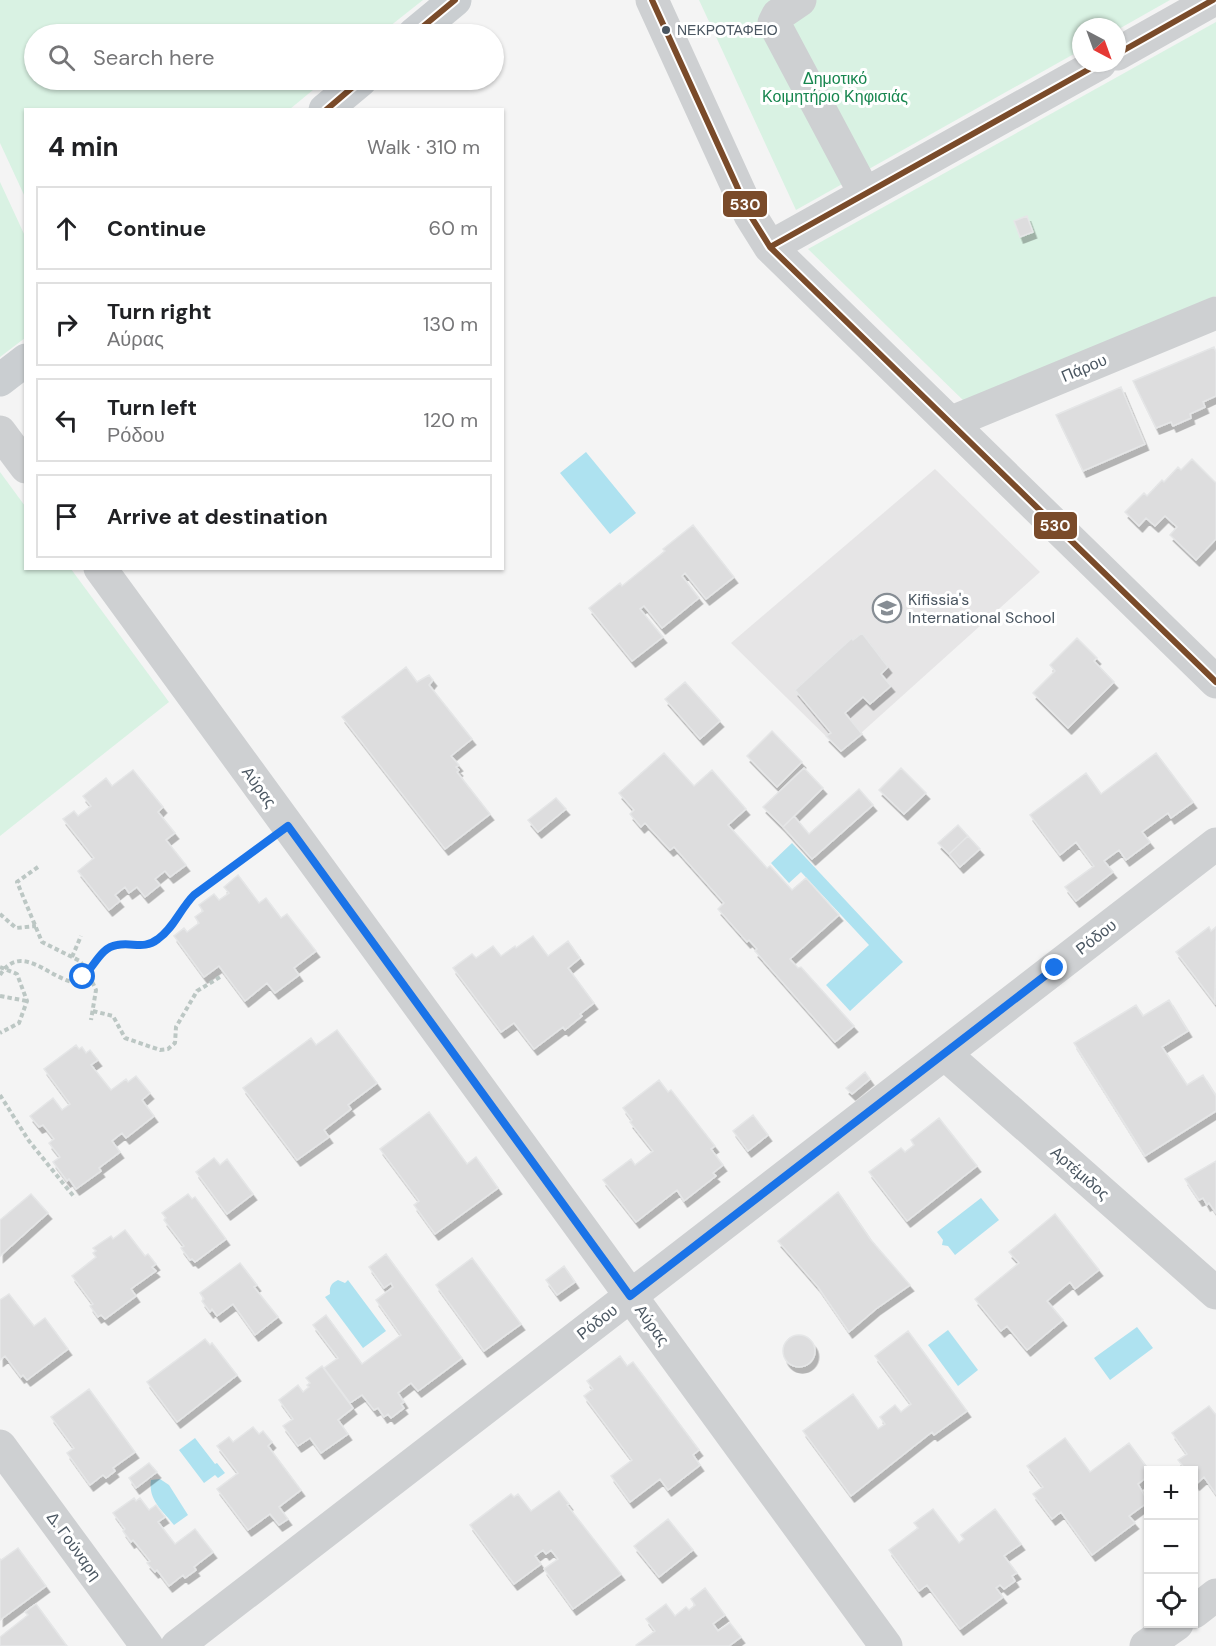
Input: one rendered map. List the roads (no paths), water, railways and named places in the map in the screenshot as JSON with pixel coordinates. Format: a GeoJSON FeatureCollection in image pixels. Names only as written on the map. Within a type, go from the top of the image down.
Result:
{"type":"FeatureCollection","features":[{"type":"Feature","properties":{"kind":"main road"},"geometry":{"type":"LineString","coordinates":[[426,24],[455,0]]}},
{"type":"Feature","properties":{"kind":"main road"},"geometry":{"type":"LineString","coordinates":[[327,108],[349,90]]}},
{"type":"Feature","properties":{"kind":"main road"},"geometry":{"type":"LineString","coordinates":[[0,380],[24,362]]}},
{"type":"Feature","properties":{"kind":"street"},"geometry":{"type":"LineString","coordinates":[[652,0],[750,215],[770,247],[1216,682]]}},
{"type":"Feature","properties":{"kind":"street"},"geometry":{"type":"LineString","coordinates":[[800,0],[778,15],[774,23],[865,194]]}},
{"type":"Feature","properties":{"kind":"street"},"geometry":{"type":"LineString","coordinates":[[1126,49],[1213,0]]}},
{"type":"Feature","properties":{"kind":"street"},"geometry":{"type":"LineString","coordinates":[[770,247],[1084,72]]}},
{"type":"Feature","properties":{"kind":"street","name":"Πάρου"},"geometry":{"type":"LineString","coordinates":[[952,422],[1216,313]]}},
{"type":"Feature","properties":{"kind":"street"},"geometry":{"type":"LineString","coordinates":[[0,432],[24,464]]}},
{"type":"Feature","properties":{"kind":"street","name":"Αύρας"},"geometry":{"type":"LineString","coordinates":[[101,570],[886,1646]]}},
{"type":"Feature","properties":{"kind":"street","name":"Ρόδου"},"geometry":{"type":"LineString","coordinates":[[177,1646],[1216,844]]}},
{"type":"Feature","properties":{"kind":"street","name":"Αρτέμιδος"},"geometry":{"type":"LineString","coordinates":[[945,1054],[1216,1293]]}},
{"type":"Feature","properties":{"kind":"street","name":"Δ. Γούναρη"},"geometry":{"type":"LineString","coordinates":[[0,1446],[147,1646]]}},
{"type":"Feature","properties":{"kind":"street"},"geometry":{"type":"LineString","coordinates":[[1198,1609],[1216,1595]]}},
{"type":"Feature","properties":{"kind":"street"},"geometry":{"type":"LineString","coordinates":[[1146,1646],[1170,1628]]}},
{"type":"Feature","properties":{"kind":"water"},"geometry":{"type":"Polygon","coordinates":[[[586,452],[636,513],[610,534],[560,473],[586,452]]]}},
{"type":"Feature","properties":{"kind":"water"},"geometry":{"type":"Polygon","coordinates":[[[792,843],[903,962],[850,1011],[826,985],[869,945],[801,872],[789,883],[771,863],[792,843]]]}},
{"type":"Feature","properties":{"kind":"water"},"geometry":{"type":"Polygon","coordinates":[[[981,1198],[999,1220],[955,1255],[948,1246],[942,1245],[943,1240],[937,1232],[981,1198]]]}},
{"type":"Feature","properties":{"kind":"water"},"geometry":{"type":"Polygon","coordinates":[[[338,1280],[345,1283],[348,1280],[386,1331],[363,1348],[325,1297],[330,1294],[331,1285],[338,1280]]]}},
{"type":"Feature","properties":{"kind":"water"},"geometry":{"type":"Polygon","coordinates":[[[1137,1327],[1153,1348],[1110,1380],[1094,1358],[1137,1327]]]}},
{"type":"Feature","properties":{"kind":"water"},"geometry":{"type":"Polygon","coordinates":[[[948,1330],[978,1370],[958,1386],[928,1345],[948,1330]]]}},
{"type":"Feature","properties":{"kind":"water"},"geometry":{"type":"Polygon","coordinates":[[[195,1438],[225,1473],[218,1478],[215,1475],[204,1483],[179,1450],[195,1438]]]}},
{"type":"Feature","properties":{"kind":"water"},"geometry":{"type":"Polygon","coordinates":[[[160,1479],[169,1485],[188,1515],[174,1525],[157,1504],[152,1493],[151,1480],[160,1479]]]}},
{"type":"Feature","properties":{"kind":"place","name":"ΝΕΚΡΟΤΑΦΕΙΟ"},"geometry":{"type":"Point","coordinates":[666,30]}},
{"type":"Feature","properties":{"kind":"place","name":"Kifissia's International School"},"geometry":{"type":"Point","coordinates":[887,608]}},
{"type":"Feature","properties":{"kind":"park label","name":"Δημοτικό Κοιμητήριο Κηφισιάς"},"geometry":{"type":"Point","coordinates":[835,87]}}]}
